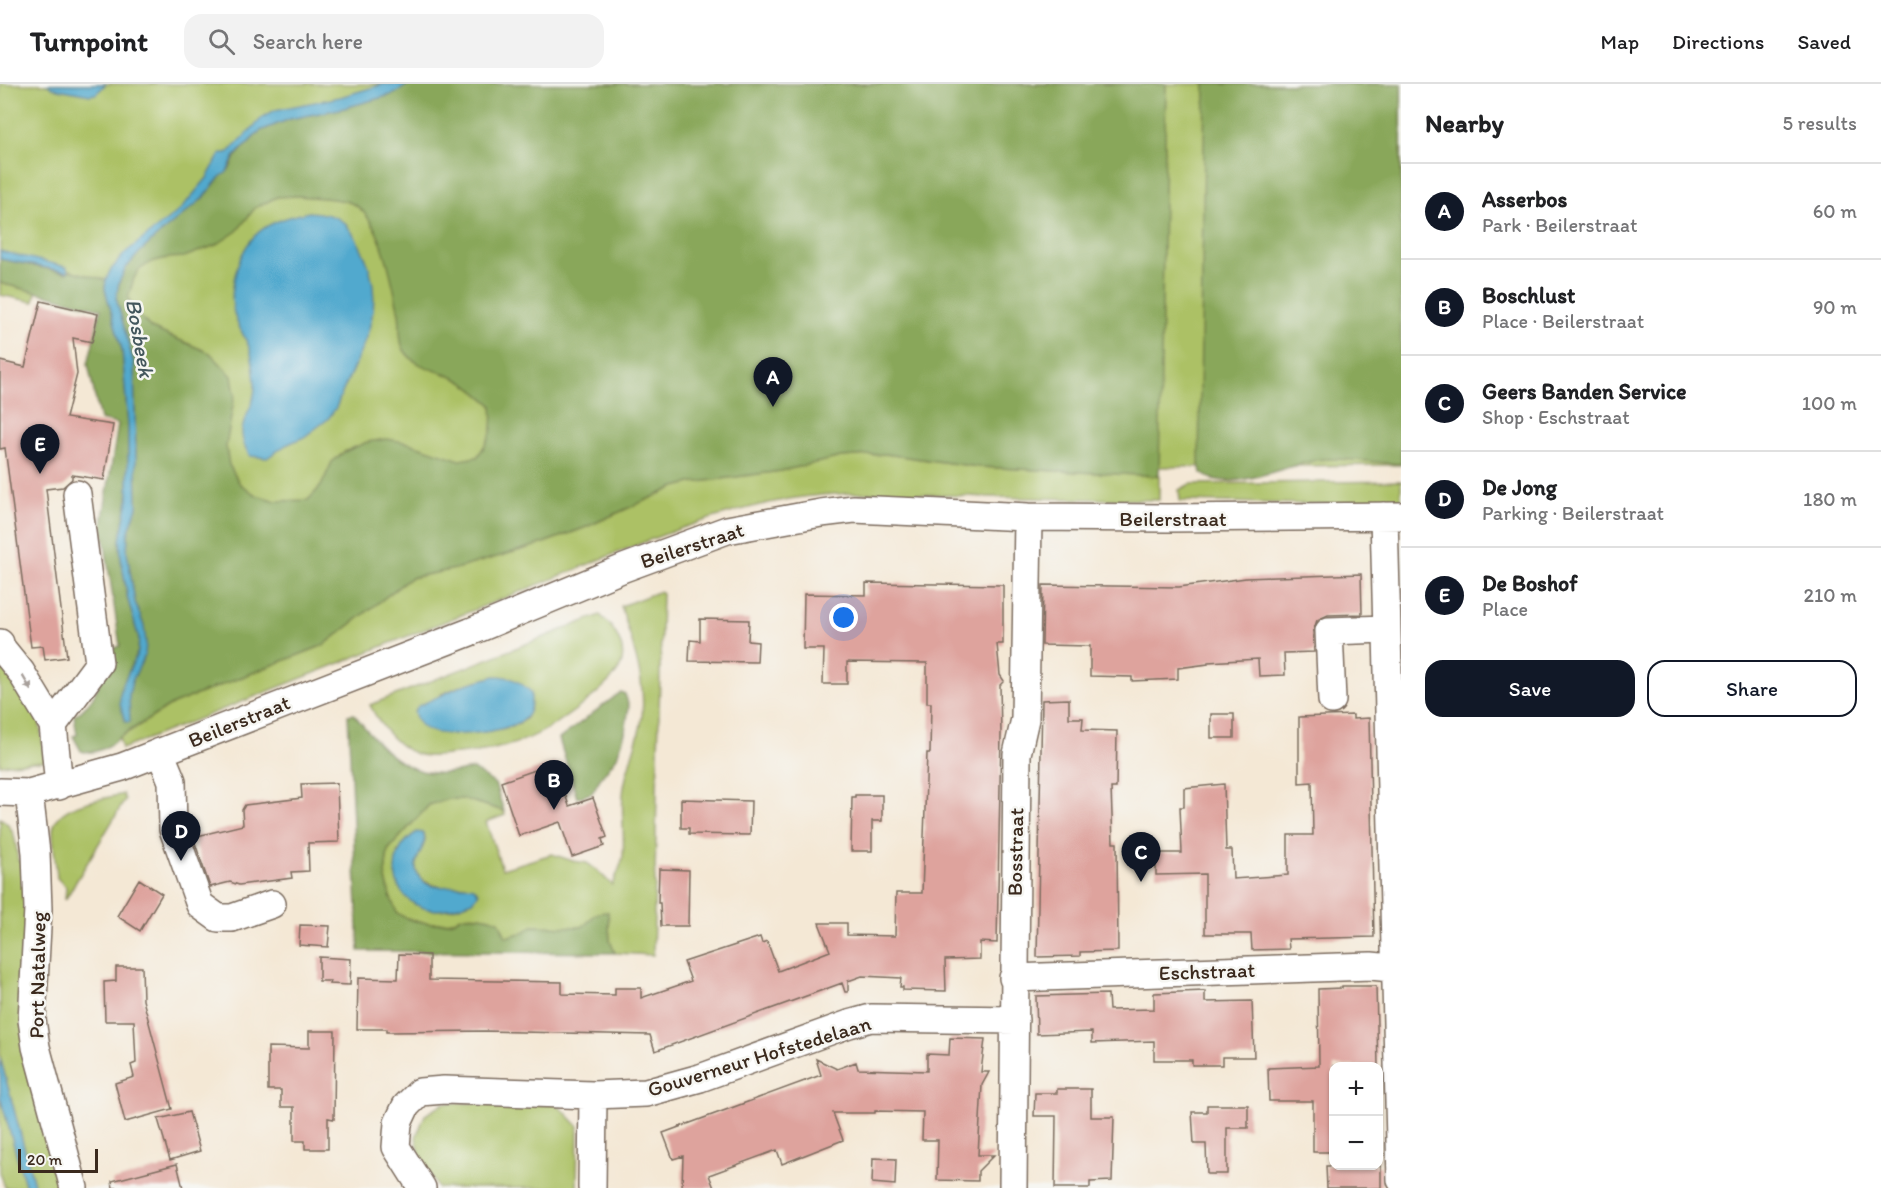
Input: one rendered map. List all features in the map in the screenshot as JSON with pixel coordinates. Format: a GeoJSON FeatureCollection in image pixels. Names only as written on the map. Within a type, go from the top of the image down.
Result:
{"type":"FeatureCollection","features":[{"type":"Feature","properties":{"kind":"street"},"geometry":{"type":"LineString","coordinates":[[53,725],[99,663],[77,494]]}},
{"type":"Feature","properties":{"kind":"street","name":"Beilerstraat"},"geometry":{"type":"LineString","coordinates":[[0,792],[29,793],[122,767],[470,632],[624,567],[727,530],[854,509],[1028,517],[1392,516]]}},
{"type":"Feature","properties":{"kind":"street"},"geometry":{"type":"LineString","coordinates":[[1392,516],[1386,629],[1398,969],[1401,1180]]}},
{"type":"Feature","properties":{"kind":"street","name":"Bosstraat"},"geometry":{"type":"LineString","coordinates":[[1013,1188],[1015,1020],[1013,978],[1017,754],[1025,719],[1028,517]]}},
{"type":"Feature","properties":{"kind":"street"},"geometry":{"type":"LineString","coordinates":[[1332,700],[1329,631],[1386,629]]}},
{"type":"Feature","properties":{"kind":"street"},"geometry":{"type":"LineString","coordinates":[[0,643],[53,725],[59,786]]}},
{"type":"Feature","properties":{"kind":"street"},"geometry":{"type":"LineString","coordinates":[[160,752],[172,781],[172,829],[200,905],[218,918],[232,918],[272,903]]}},
{"type":"Feature","properties":{"kind":"street","name":"Port Natalweg"},"geometry":{"type":"LineString","coordinates":[[29,793],[36,853],[38,909],[32,1020],[40,1065],[74,1188]]}},
{"type":"Feature","properties":{"kind":"street","name":"Eschstraat"},"geometry":{"type":"LineString","coordinates":[[1013,978],[1371,966],[1398,969]]}},
{"type":"Feature","properties":{"kind":"street","name":"Gouverneur Hofstedelaan"},"geometry":{"type":"LineString","coordinates":[[422,1188],[396,1147],[398,1123],[406,1106],[420,1092],[444,1090],[593,1095],[646,1093],[670,1088],[871,1018],[1015,1020]]}},
{"type":"Feature","properties":{"kind":"street"},"geometry":{"type":"LineString","coordinates":[[592,1188],[593,1095]]}},
{"type":"Feature","properties":{"kind":"green space"},"geometry":{"type":"Polygon","coordinates":[[[0,84],[1401,84],[1401,465],[1018,468],[878,446],[676,480],[407,570],[167,704],[133,307],[128,298],[0,258],[0,84]]]}},
{"type":"Feature","properties":{"kind":"green space"},"geometry":{"type":"Polygon","coordinates":[[[409,84],[1166,84],[1159,476],[979,467],[885,454],[841,457],[781,471],[675,487],[584,528],[538,545],[455,569],[410,578],[324,645],[173,704],[103,749],[92,752],[81,751],[73,736],[77,735],[74,716],[89,703],[98,688],[106,651],[120,646],[102,524],[118,424],[100,420],[88,364],[101,309],[0,283],[0,259],[67,273],[69,270],[106,280],[105,289],[122,350],[128,425],[128,500],[120,540],[128,600],[139,639],[138,651],[120,695],[129,721],[129,695],[132,681],[145,655],[144,626],[135,602],[127,552],[128,534],[137,507],[134,364],[116,298],[119,283],[126,268],[139,253],[202,199],[230,168],[235,157],[260,131],[290,119],[344,108],[394,94],[409,84]],[[297,196],[277,197],[255,208],[237,231],[216,245],[184,257],[151,262],[139,270],[128,298],[136,312],[151,328],[210,353],[232,376],[235,394],[226,446],[229,465],[240,484],[256,495],[276,501],[308,500],[321,486],[332,462],[344,452],[367,442],[387,439],[409,443],[460,460],[477,457],[491,432],[492,405],[465,383],[414,361],[404,350],[389,270],[371,222],[362,210],[351,203],[297,196]]]}},
{"type":"Feature","properties":{"kind":"green space"},"geometry":{"type":"Polygon","coordinates":[[[1205,84],[1401,84],[1401,464],[1327,459],[1229,481],[1214,479],[1201,473],[1199,463],[1205,84]]]}},
{"type":"Feature","properties":{"kind":"green space"},"geometry":{"type":"Polygon","coordinates":[[[0,283],[36,292],[34,302],[0,295],[0,283]]]}},
{"type":"Feature","properties":{"kind":"green space"},"geometry":{"type":"Polygon","coordinates":[[[885,454],[979,467],[1159,476],[1159,500],[864,493],[814,496],[754,506],[653,539],[122,749],[119,738],[173,704],[324,645],[410,578],[455,569],[538,545],[584,528],[675,487],[781,471],[841,457],[885,454]]]}},
{"type":"Feature","properties":{"kind":"green space"},"geometry":{"type":"Polygon","coordinates":[[[1401,481],[1401,506],[1180,501],[1179,490],[1190,484],[1401,481]]]}},
{"type":"Feature","properties":{"kind":"green space"},"geometry":{"type":"Polygon","coordinates":[[[660,591],[662,593],[653,955],[615,953],[610,941],[608,912],[582,927],[525,932],[505,938],[495,922],[484,917],[471,915],[451,921],[430,923],[409,919],[397,913],[391,902],[385,874],[388,850],[429,805],[448,799],[464,799],[504,811],[505,815],[486,822],[502,869],[552,854],[587,863],[612,885],[622,859],[624,786],[639,733],[643,709],[638,664],[621,606],[660,591]],[[425,837],[397,852],[436,910],[451,909],[473,901],[466,885],[440,886],[424,881],[419,876],[416,868],[417,859],[425,837]]]}},
{"type":"Feature","properties":{"kind":"green space"},"geometry":{"type":"Polygon","coordinates":[[[600,615],[610,625],[621,646],[622,660],[618,671],[592,697],[545,730],[496,749],[437,756],[416,754],[399,744],[385,730],[370,705],[600,615]],[[495,676],[441,694],[479,732],[503,729],[521,722],[526,718],[531,706],[495,676]]]}},
{"type":"Feature","properties":{"kind":"green space"},"geometry":{"type":"Polygon","coordinates":[[[0,655],[38,709],[45,761],[0,765],[0,655]]]}},
{"type":"Feature","properties":{"kind":"green space"},"geometry":{"type":"Polygon","coordinates":[[[621,692],[625,694],[629,706],[625,733],[617,757],[592,793],[577,798],[559,739],[621,692]]]}},
{"type":"Feature","properties":{"kind":"green space"},"geometry":{"type":"Polygon","coordinates":[[[354,714],[388,753],[410,767],[440,773],[473,769],[495,784],[504,811],[464,799],[448,799],[429,805],[388,850],[385,874],[397,913],[403,917],[431,923],[453,921],[466,916],[487,917],[499,921],[506,937],[524,932],[532,926],[582,927],[595,915],[608,912],[610,941],[615,953],[359,951],[348,715],[354,714]]]}},
{"type":"Feature","properties":{"kind":"green space"},"geometry":{"type":"Polygon","coordinates":[[[123,794],[125,800],[65,900],[66,887],[57,878],[53,837],[56,822],[62,814],[80,804],[123,794]]]}},
{"type":"Feature","properties":{"kind":"green space"},"geometry":{"type":"Polygon","coordinates":[[[0,818],[12,831],[18,861],[26,861],[60,1188],[35,1188],[0,1057],[0,818]]]}},
{"type":"Feature","properties":{"kind":"green space"},"geometry":{"type":"Polygon","coordinates":[[[0,1097],[26,1188],[5,1188],[0,1172],[0,1097]]]}},
{"type":"Feature","properties":{"kind":"green space"},"geometry":{"type":"Polygon","coordinates":[[[444,1103],[555,1104],[578,1126],[577,1188],[438,1188],[421,1160],[416,1137],[425,1115],[444,1103]]]}},
{"type":"Feature","properties":{"kind":"water"},"geometry":{"type":"Polygon","coordinates":[[[47,84],[106,84],[96,94],[90,95],[53,88],[47,84]]]}},
{"type":"Feature","properties":{"kind":"water"},"geometry":{"type":"Polygon","coordinates":[[[384,84],[409,84],[394,94],[344,108],[290,119],[260,131],[235,156],[227,172],[202,199],[139,253],[126,268],[119,282],[116,298],[134,364],[137,507],[128,534],[127,552],[135,602],[144,626],[146,642],[145,655],[132,681],[129,695],[130,722],[125,722],[120,695],[138,652],[139,639],[128,600],[121,559],[120,540],[128,500],[128,425],[122,350],[105,289],[106,280],[110,271],[126,252],[180,210],[207,178],[221,154],[229,152],[263,117],[275,110],[340,97],[384,84]]]}},
{"type":"Feature","properties":{"kind":"water"},"geometry":{"type":"Polygon","coordinates":[[[309,212],[327,214],[340,219],[350,229],[359,244],[369,267],[373,288],[373,308],[369,327],[363,347],[336,408],[328,419],[304,437],[286,445],[267,458],[250,456],[242,435],[252,404],[255,383],[250,351],[237,322],[232,302],[236,273],[242,255],[255,235],[273,223],[309,212]]]}},
{"type":"Feature","properties":{"kind":"water"},"geometry":{"type":"Polygon","coordinates":[[[0,251],[67,267],[68,272],[0,259],[0,251]]]}},
{"type":"Feature","properties":{"kind":"water"},"geometry":{"type":"Polygon","coordinates":[[[495,676],[514,680],[531,692],[530,706],[524,719],[504,728],[459,734],[432,732],[420,725],[414,712],[418,706],[463,685],[495,676]]]}},
{"type":"Feature","properties":{"kind":"water"},"geometry":{"type":"Polygon","coordinates":[[[417,832],[423,833],[425,838],[416,862],[417,873],[422,880],[435,886],[474,887],[479,893],[473,901],[437,910],[422,907],[410,901],[401,891],[396,879],[395,867],[398,854],[405,842],[417,832]]]}},
{"type":"Feature","properties":{"kind":"water"},"geometry":{"type":"Polygon","coordinates":[[[0,1057],[35,1188],[26,1188],[0,1097],[0,1057]]]}},
{"type":"Feature","properties":{"kind":"building"},"geometry":{"type":"Polygon","coordinates":[[[41,301],[98,314],[92,342],[73,338],[77,374],[66,418],[113,425],[104,480],[72,475],[72,479],[63,487],[46,489],[67,657],[45,660],[43,646],[31,647],[5,448],[0,449],[0,361],[25,367],[41,301]]]}},
{"type":"Feature","properties":{"kind":"building"},"geometry":{"type":"Polygon","coordinates":[[[1361,574],[1362,614],[1328,615],[1317,620],[1313,632],[1314,652],[1284,653],[1285,675],[1259,676],[1258,659],[1208,662],[1208,664],[1178,668],[1178,679],[1132,681],[1132,677],[1090,676],[1090,646],[1042,645],[1043,585],[1179,587],[1246,578],[1361,574]]]}},
{"type":"Feature","properties":{"kind":"building"},"geometry":{"type":"Polygon","coordinates":[[[866,583],[1003,585],[1003,644],[997,644],[1000,675],[1004,681],[1000,685],[997,943],[980,942],[980,959],[945,960],[946,991],[903,990],[903,987],[900,987],[901,978],[862,976],[848,981],[848,992],[845,992],[842,983],[655,1051],[650,1035],[485,1031],[386,1032],[386,1029],[357,1029],[358,978],[398,979],[399,954],[429,955],[429,980],[562,982],[562,994],[615,995],[615,988],[641,988],[641,998],[691,981],[684,962],[760,937],[762,943],[767,941],[778,971],[830,951],[819,923],[847,923],[847,935],[895,936],[896,893],[922,893],[927,753],[930,753],[931,703],[927,703],[927,663],[847,662],[847,684],[823,684],[824,649],[803,649],[804,594],[866,595],[866,583]]]}},
{"type":"Feature","properties":{"kind":"building"},"geometry":{"type":"Polygon","coordinates":[[[700,619],[749,620],[748,641],[758,642],[757,662],[689,661],[690,640],[700,641],[700,619]]]}},
{"type":"Feature","properties":{"kind":"building"},"geometry":{"type":"Polygon","coordinates":[[[1069,699],[1069,718],[1083,718],[1082,730],[1117,731],[1116,788],[1111,788],[1113,843],[1117,843],[1118,951],[1080,952],[1080,956],[1037,957],[1042,700],[1069,699]]]}},
{"type":"Feature","properties":{"kind":"building"},"geometry":{"type":"Polygon","coordinates":[[[1211,714],[1234,714],[1234,738],[1211,738],[1211,714]]]}},
{"type":"Feature","properties":{"kind":"building"},"geometry":{"type":"Polygon","coordinates":[[[1353,715],[1353,719],[1369,718],[1374,937],[1288,939],[1289,949],[1252,950],[1251,934],[1205,934],[1205,874],[1156,875],[1156,853],[1182,853],[1180,807],[1184,807],[1184,788],[1224,784],[1226,850],[1232,850],[1233,879],[1288,875],[1288,835],[1313,835],[1312,782],[1299,783],[1299,717],[1353,715]]]}},
{"type":"Feature","properties":{"kind":"building"},"geometry":{"type":"Polygon","coordinates":[[[555,763],[569,806],[593,798],[607,837],[602,839],[604,846],[572,857],[560,822],[519,836],[501,782],[555,763]]]}},
{"type":"Feature","properties":{"kind":"building"},"geometry":{"type":"Polygon","coordinates":[[[337,783],[339,842],[308,843],[309,871],[291,872],[292,878],[239,885],[230,882],[210,887],[193,837],[243,825],[242,810],[245,805],[302,798],[301,784],[337,783]]]}},
{"type":"Feature","properties":{"kind":"building"},"geometry":{"type":"Polygon","coordinates":[[[882,795],[882,821],[872,821],[872,851],[851,851],[852,797],[882,795]]]}},
{"type":"Feature","properties":{"kind":"building"},"geometry":{"type":"Polygon","coordinates":[[[681,799],[751,801],[750,835],[689,834],[689,828],[681,828],[681,799]]]}},
{"type":"Feature","properties":{"kind":"building"},"geometry":{"type":"Polygon","coordinates":[[[659,869],[689,870],[688,926],[661,926],[660,903],[658,903],[659,869]]]}},
{"type":"Feature","properties":{"kind":"building"},"geometry":{"type":"Polygon","coordinates":[[[139,879],[162,894],[140,931],[117,916],[139,879]]]}},
{"type":"Feature","properties":{"kind":"building"},"geometry":{"type":"Polygon","coordinates":[[[300,925],[330,926],[328,947],[299,945],[300,925]]]}},
{"type":"Feature","properties":{"kind":"building"},"geometry":{"type":"Polygon","coordinates":[[[319,957],[351,959],[350,985],[319,981],[319,957]]]}},
{"type":"Feature","properties":{"kind":"building"},"geometry":{"type":"Polygon","coordinates":[[[116,967],[142,967],[143,1000],[172,1109],[125,1122],[115,1083],[134,1077],[131,1065],[136,1063],[134,1021],[105,1021],[104,982],[116,981],[116,967]]]}},
{"type":"Feature","properties":{"kind":"building"},"geometry":{"type":"Polygon","coordinates":[[[1342,986],[1376,986],[1378,1062],[1329,1062],[1329,1152],[1313,1152],[1313,1101],[1269,1101],[1268,1068],[1319,1066],[1318,989],[1342,988],[1342,986]]]}},
{"type":"Feature","properties":{"kind":"building"},"geometry":{"type":"Polygon","coordinates":[[[1205,991],[1205,1002],[1252,1001],[1254,1057],[1222,1057],[1222,1065],[1192,1065],[1192,1060],[1154,1060],[1154,1041],[1092,1043],[1092,1032],[1037,1034],[1036,996],[1108,994],[1109,1010],[1154,1009],[1154,993],[1205,991]]]}},
{"type":"Feature","properties":{"kind":"building"},"geometry":{"type":"Polygon","coordinates":[[[309,1031],[335,1031],[334,1119],[328,1118],[328,1149],[305,1149],[305,1141],[294,1141],[294,1107],[281,1107],[281,1090],[268,1090],[268,1047],[309,1048],[309,1031]]]}},
{"type":"Feature","properties":{"kind":"building"},"geometry":{"type":"Polygon","coordinates":[[[950,1038],[985,1039],[981,1072],[989,1072],[982,1085],[978,1155],[994,1155],[978,1171],[978,1181],[937,1180],[938,1140],[922,1140],[923,1112],[875,1111],[875,1113],[833,1113],[843,1140],[782,1164],[777,1150],[709,1175],[714,1188],[682,1188],[683,1156],[673,1159],[663,1133],[821,1075],[816,1059],[837,1069],[856,1062],[858,1069],[927,1071],[927,1054],[949,1055],[950,1038]]]}},
{"type":"Feature","properties":{"kind":"building"},"geometry":{"type":"Polygon","coordinates":[[[1057,1089],[1091,1089],[1091,1117],[1114,1117],[1112,1181],[1090,1182],[1090,1188],[1055,1188],[1056,1116],[1034,1116],[1035,1093],[1057,1093],[1057,1089]]]}},
{"type":"Feature","properties":{"kind":"building"},"geometry":{"type":"Polygon","coordinates":[[[1207,1105],[1248,1105],[1248,1128],[1227,1128],[1227,1174],[1207,1174],[1206,1144],[1194,1144],[1192,1112],[1207,1112],[1207,1105]]]}},
{"type":"Feature","properties":{"kind":"building"},"geometry":{"type":"Polygon","coordinates":[[[189,1112],[200,1151],[170,1160],[158,1119],[189,1112]]]}},
{"type":"Feature","properties":{"kind":"building"},"geometry":{"type":"Polygon","coordinates":[[[873,1158],[896,1159],[895,1185],[872,1183],[873,1158]]]}},
{"type":"Feature","properties":{"kind":"building"},"geometry":{"type":"Polygon","coordinates":[[[177,1164],[183,1188],[113,1188],[112,1181],[177,1164]]]}},
{"type":"Feature","properties":{"kind":"building"},"geometry":{"type":"Polygon","coordinates":[[[1326,1166],[1329,1166],[1329,1170],[1381,1170],[1381,1188],[1327,1188],[1326,1166]]]}},
{"type":"Feature","properties":{"kind":"place","name":"Asserbos"},"geometry":{"type":"Point","coordinates":[773,407]}},
{"type":"Feature","properties":{"kind":"place","name":"De Boshof"},"geometry":{"type":"Point","coordinates":[40,474]}},
{"type":"Feature","properties":{"kind":"place","name":"Boschlust"},"geometry":{"type":"Point","coordinates":[554,810]}},
{"type":"Feature","properties":{"kind":"place","name":"De Jong"},"geometry":{"type":"Point","coordinates":[181,861]}},
{"type":"Feature","properties":{"kind":"place","name":"Geers Banden Service"},"geometry":{"type":"Point","coordinates":[1141,882]}},
{"type":"Feature","properties":{"kind":"water label","name":"Bosbeek"},"geometry":{"type":"Point","coordinates":[140,338]}}]}
